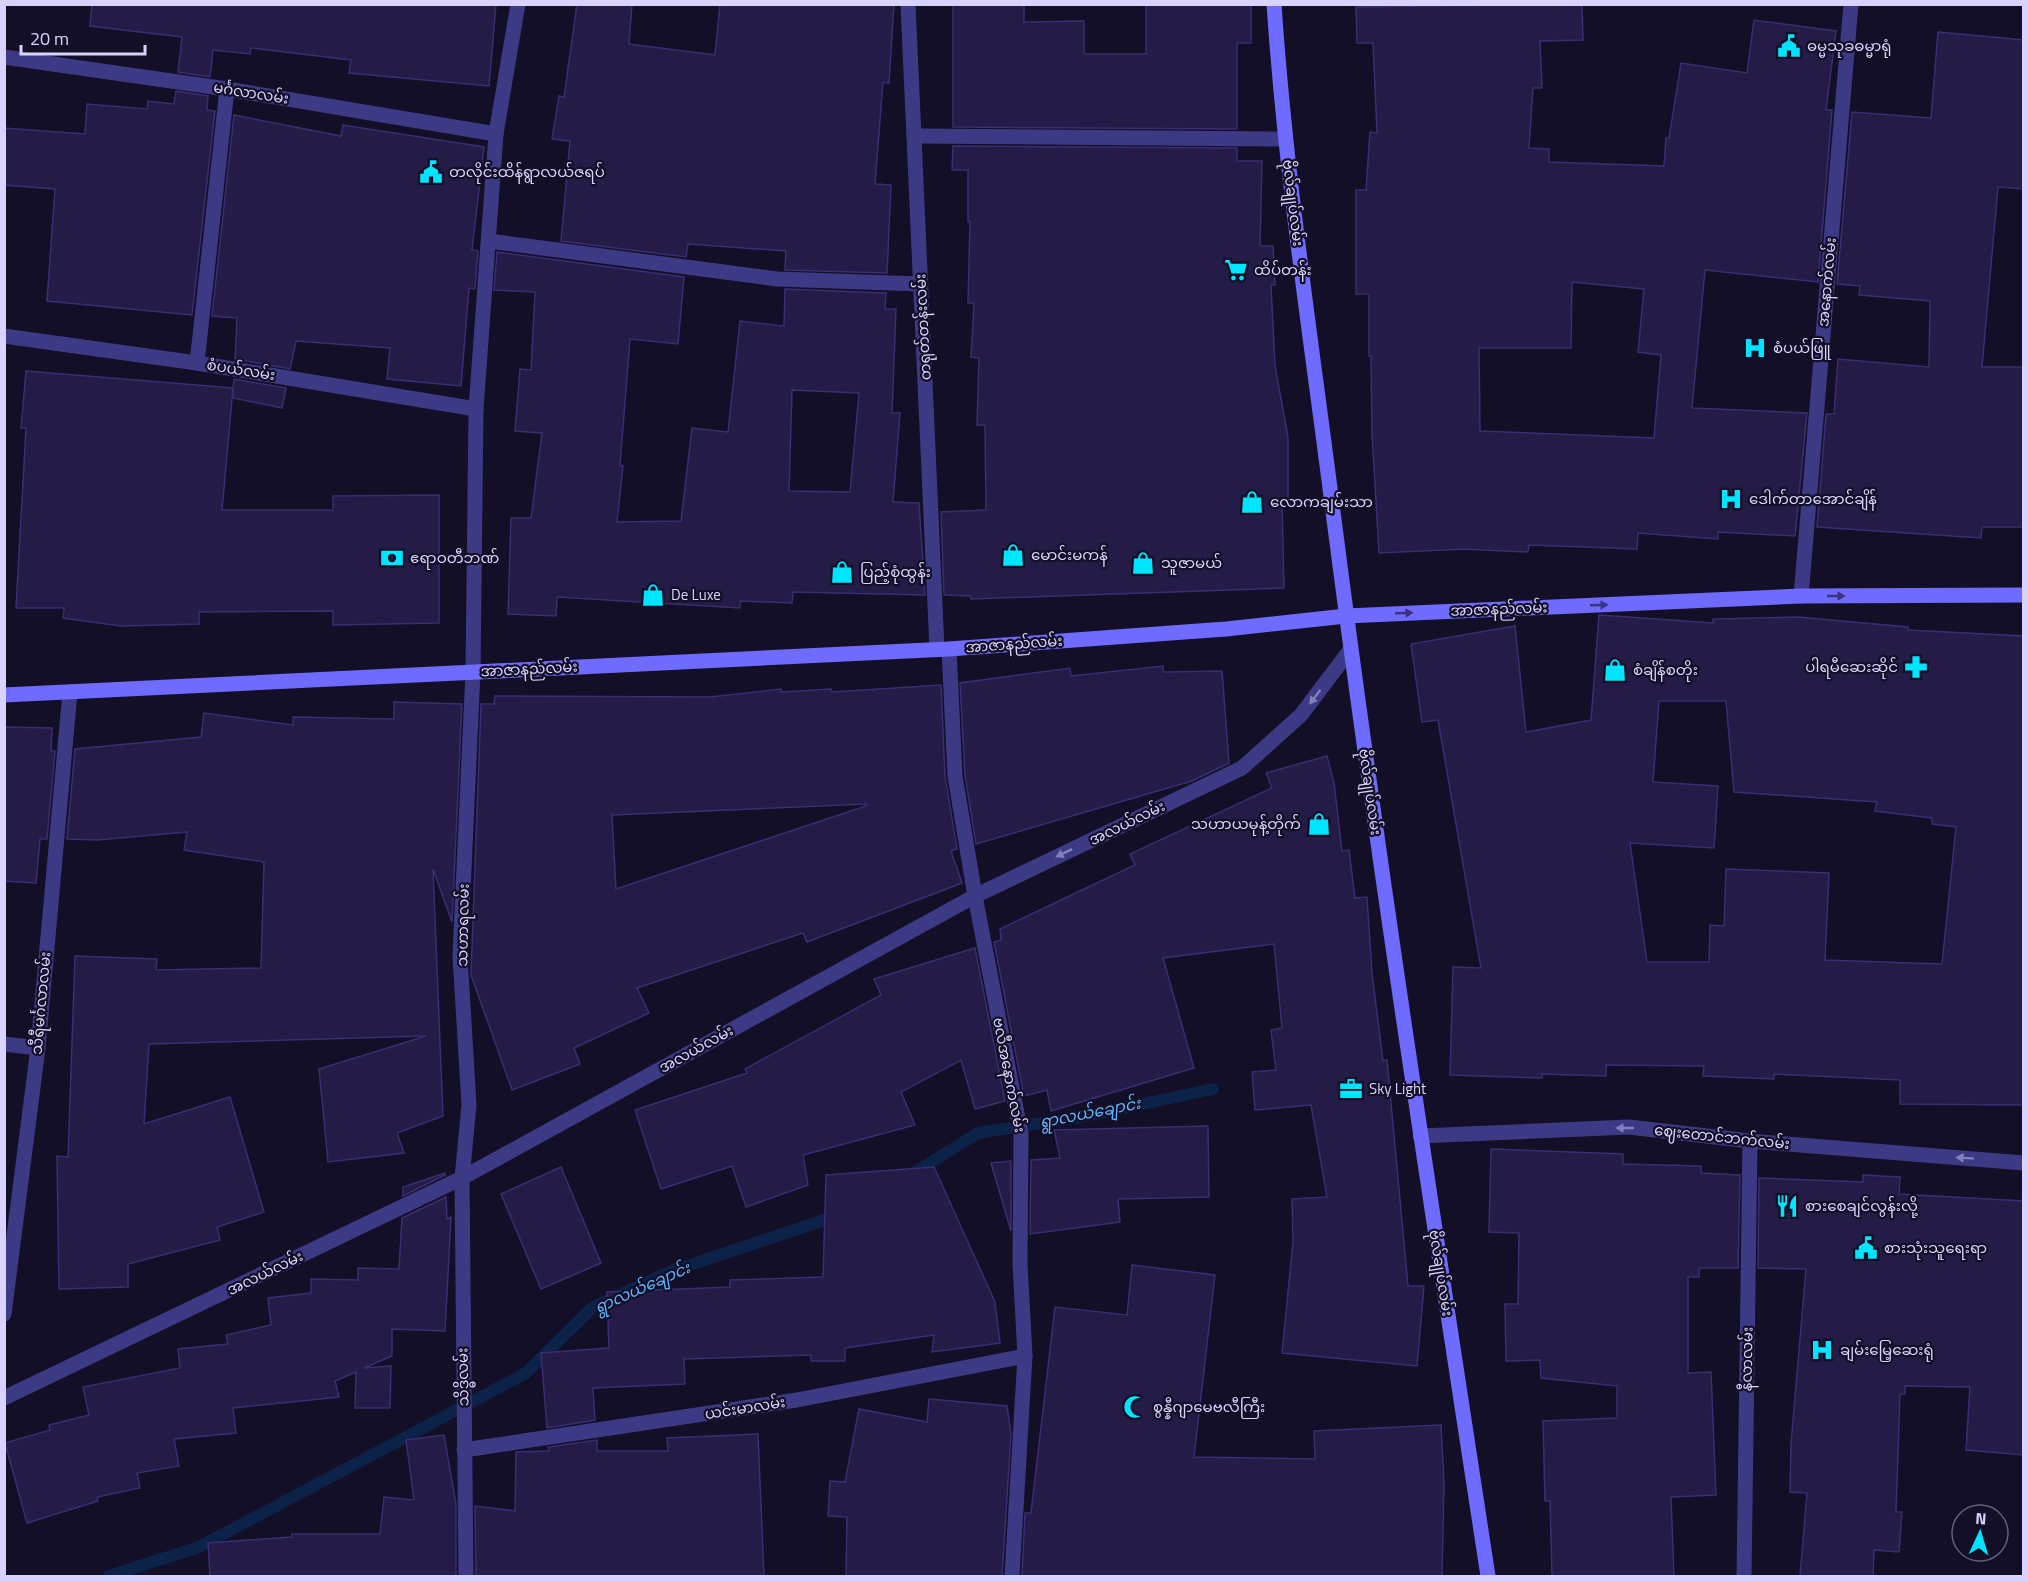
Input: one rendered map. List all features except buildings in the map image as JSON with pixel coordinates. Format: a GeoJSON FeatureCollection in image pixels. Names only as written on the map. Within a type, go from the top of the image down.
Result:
{"type":"FeatureCollection","features":[{"type":"Feature","properties":{"kind":"street","name":"သဟာရလမ်း"},"geometry":{"type":"LineString","coordinates":[[462,1178],[469,1105],[460,956],[473,672],[476,409],[496,134],[518,4]]}},
{"type":"Feature","properties":{"kind":"street","name":"တရုတ်တန်းလမ်း"},"geometry":{"type":"LineString","coordinates":[[908,4],[921,284],[943,649]]}},
{"type":"Feature","properties":{"kind":"street","name":"ဗိုလ်ချုပ်လမ်း"},"geometry":{"type":"LineString","coordinates":[[1274,4],[1285,139],[1350,650],[1420,1136],[1488,1576]]}},
{"type":"Feature","properties":{"kind":"street","name":"အနောက်လမ်း"},"geometry":{"type":"LineString","coordinates":[[1801,596],[1851,4]]}},
{"type":"Feature","properties":{"kind":"street","name":"မင်္ဂလာလမ်း"},"geometry":{"type":"LineString","coordinates":[[4,57],[228,89],[496,134]]}},
{"type":"Feature","properties":{"kind":"street"},"geometry":{"type":"LineString","coordinates":[[197,363],[228,89]]}},
{"type":"Feature","properties":{"kind":"street"},"geometry":{"type":"LineString","coordinates":[[914,136],[1285,139]]}},
{"type":"Feature","properties":{"kind":"street"},"geometry":{"type":"LineString","coordinates":[[489,241],[777,279],[921,284]]}},
{"type":"Feature","properties":{"kind":"street","name":"စံပယ်လမ်း"},"geometry":{"type":"LineString","coordinates":[[4,336],[197,363],[476,409]]}},
{"type":"Feature","properties":{"kind":"street","name":"အာဇာနည်လမ်း"},"geometry":{"type":"LineString","coordinates":[[4,695],[943,649],[1226,629],[1346,616],[1801,596],[2024,595]]}},
{"type":"Feature","properties":{"kind":"street","name":"ဗလီအနောက်လမ်း"},"geometry":{"type":"LineString","coordinates":[[943,649],[955,776],[975,896],[1021,1134],[1020,1263],[1025,1356],[1012,1576]]}},
{"type":"Feature","properties":{"kind":"street","name":"အလယ်လမ်း"},"geometry":{"type":"LineString","coordinates":[[4,1398],[462,1178],[975,896],[1242,768],[1301,715],[1350,650]]}},
{"type":"Feature","properties":{"kind":"street","name":"သီရီမင်္ဂလာလမ်း"},"geometry":{"type":"LineString","coordinates":[[4,1314],[38,1048],[70,692]]}},
{"type":"Feature","properties":{"kind":"street"},"geometry":{"type":"LineString","coordinates":[[4,1044],[38,1048]]}},
{"type":"Feature","properties":{"kind":"street","name":"ဈေးတောင်ဘက်လမ်း"},"geometry":{"type":"LineString","coordinates":[[1420,1136],[1629,1127],[1750,1141],[2024,1163]]}},
{"type":"Feature","properties":{"kind":"street","name":"နီလာလမ်း"},"geometry":{"type":"LineString","coordinates":[[1744,1576],[1750,1141]]}},
{"type":"Feature","properties":{"kind":"street","name":"သိဒ္ဓိလမ်း"},"geometry":{"type":"LineString","coordinates":[[462,1178],[466,1576]]}},
{"type":"Feature","properties":{"kind":"street","name":"ယင်းမာလမ်း"},"geometry":{"type":"LineString","coordinates":[[464,1450],[797,1400],[1025,1356]]}},
{"type":"Feature","properties":{"kind":"waterway","name":"ရွာလယ်ချောင်း"},"geometry":{"type":"LineString","coordinates":[[909,1176],[978,1133],[1086,1116],[1213,1089]]}},
{"type":"Feature","properties":{"kind":"waterway","name":"ရွာလယ်ချောင်း"},"geometry":{"type":"LineString","coordinates":[[109,1576],[199,1547],[526,1373],[593,1307],[669,1272],[839,1215]]}},
{"type":"Feature","properties":{"kind":"place","name":"ဓမ္မသုခဓမ္မာရုံ"},"geometry":{"type":"Point","coordinates":[1789,46]}},
{"type":"Feature","properties":{"kind":"place","name":"တလိုင်းထိန်ရွာလယ်ဇရပ်"},"geometry":{"type":"Point","coordinates":[431,172]}},
{"type":"Feature","properties":{"kind":"place","name":"ထိပ်တန်း"},"geometry":{"type":"Point","coordinates":[1236,270]}},
{"type":"Feature","properties":{"kind":"place","name":"စံပယ်ဖြူ"},"geometry":{"type":"Point","coordinates":[1755,348]}},
{"type":"Feature","properties":{"kind":"place","name":"ဒေါက်တာအောင်ချိန်"},"geometry":{"type":"Point","coordinates":[1731,499]}},
{"type":"Feature","properties":{"kind":"place","name":"လောကချမ်းသာ"},"geometry":{"type":"Point","coordinates":[1252,502]}},
{"type":"Feature","properties":{"kind":"place","name":"မောင်းမကန်"},"geometry":{"type":"Point","coordinates":[1013,555]}},
{"type":"Feature","properties":{"kind":"place","name":"ဧရာဝတီဘဏ်"},"geometry":{"type":"Point","coordinates":[392,558]}},
{"type":"Feature","properties":{"kind":"place","name":"သူဇာမယ်"},"geometry":{"type":"Point","coordinates":[1143,563]}},
{"type":"Feature","properties":{"kind":"place","name":"ပြည့်စုံထွန်း"},"geometry":{"type":"Point","coordinates":[842,572]}},
{"type":"Feature","properties":{"kind":"place","name":"De Luxe"},"geometry":{"type":"Point","coordinates":[653,595]}},
{"type":"Feature","properties":{"kind":"place","name":"ပါရမီဆေးဆိုင်"},"geometry":{"type":"Point","coordinates":[1916,667]}},
{"type":"Feature","properties":{"kind":"place","name":"စံချိန်စတိုး"},"geometry":{"type":"Point","coordinates":[1615,670]}},
{"type":"Feature","properties":{"kind":"place","name":"သဟာယမုန့်တိုက်"},"geometry":{"type":"Point","coordinates":[1319,824]}},
{"type":"Feature","properties":{"kind":"place","name":"Sky Light"},"geometry":{"type":"Point","coordinates":[1351,1089]}},
{"type":"Feature","properties":{"kind":"place","name":"စားစေချင်လွန်းလို့"},"geometry":{"type":"Point","coordinates":[1787,1206]}},
{"type":"Feature","properties":{"kind":"place","name":"စားသုံးသူရေးရာ"},"geometry":{"type":"Point","coordinates":[1866,1248]}},
{"type":"Feature","properties":{"kind":"place","name":"ချမ်းမြေ့ဆေးရုံ"},"geometry":{"type":"Point","coordinates":[1822,1350]}},
{"type":"Feature","properties":{"kind":"place","name":"စွန္နီဂျာမေဗလီကြီး"},"geometry":{"type":"Point","coordinates":[1135,1407]}}]}
